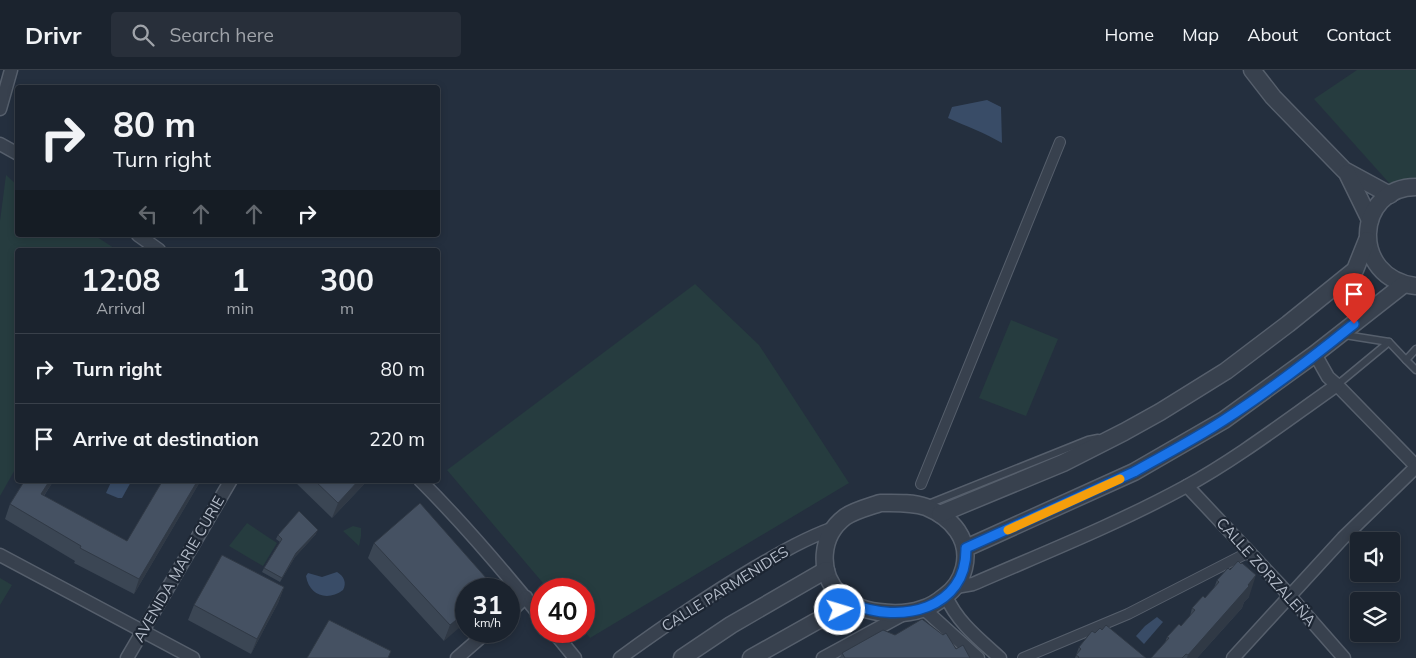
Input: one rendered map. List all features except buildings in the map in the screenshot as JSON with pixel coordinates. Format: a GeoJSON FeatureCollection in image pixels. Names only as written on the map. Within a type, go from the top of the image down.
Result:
{"type":"FeatureCollection","features":[{"type":"Feature","properties":{"kind":"street"},"geometry":{"type":"LineString","coordinates":[[0,109],[11,70]]}},
{"type":"Feature","properties":{"kind":"street"},"geometry":{"type":"LineString","coordinates":[[1252,70],[1273,97],[1347,173],[1370,220]]}},
{"type":"Feature","properties":{"kind":"street"},"geometry":{"type":"LineString","coordinates":[[922,484],[1060,142]]}},
{"type":"Feature","properties":{"kind":"street"},"geometry":{"type":"LineString","coordinates":[[0,144],[15,152]]}},
{"type":"Feature","properties":{"kind":"street"},"geometry":{"type":"LineString","coordinates":[[1347,173],[1390,194]]}},
{"type":"Feature","properties":{"kind":"street"},"geometry":{"type":"LineString","coordinates":[[940,514],[1063,463],[1160,412],[1226,371],[1355,270],[1367,240],[1370,220],[1375,210],[1390,194],[1408,187],[1416,187]]}},
{"type":"Feature","properties":{"kind":"street"},"geometry":{"type":"LineString","coordinates":[[141,237],[156,248]]}},
{"type":"Feature","properties":{"kind":"street"},"geometry":{"type":"LineString","coordinates":[[1367,240],[1373,260],[1386,275],[1410,286]]}},
{"type":"Feature","properties":{"kind":"street"},"geometry":{"type":"LineString","coordinates":[[966,548],[1134,472],[1224,420],[1410,286]]}},
{"type":"Feature","properties":{"kind":"street"},"geometry":{"type":"LineString","coordinates":[[1233,658],[1343,538],[1416,467],[1328,377],[1316,354]]}},
{"type":"Feature","properties":{"kind":"street"},"geometry":{"type":"LineString","coordinates":[[1000,658],[969,630],[950,606],[951,591],[963,573],[966,548],[960,534],[940,514],[924,506],[880,503],[863,508],[846,517],[834,528],[826,541],[824,555],[826,570],[840,595],[852,604],[882,613],[906,613],[924,609],[951,591],[973,584],[1144,509],[1187,486],[1260,440],[1337,385]]}},
{"type":"Feature","properties":{"kind":"street","name":"AVENIDA MARIE CURIE"},"geometry":{"type":"LineString","coordinates":[[127,658],[229,483]]}},
{"type":"Feature","properties":{"kind":"street"},"geometry":{"type":"LineString","coordinates":[[423,483],[445,505],[530,603]]}},
{"type":"Feature","properties":{"kind":"street","name":"CALLE ZORZALEÑA"},"geometry":{"type":"LineString","coordinates":[[1187,486],[1344,658]]}},
{"type":"Feature","properties":{"kind":"street","name":"CALLE PARMENIDES"},"geometry":{"type":"LineString","coordinates":[[620,658],[730,582],[800,542],[834,528]]}},
{"type":"Feature","properties":{"kind":"street"},"geometry":{"type":"LineString","coordinates":[[1023,658],[1128,614],[1249,552]]}},
{"type":"Feature","properties":{"kind":"street"},"geometry":{"type":"LineString","coordinates":[[0,555],[193,658]]}},
{"type":"Feature","properties":{"kind":"street"},"geometry":{"type":"LineString","coordinates":[[682,658],[731,625],[826,570]]}},
{"type":"Feature","properties":{"kind":"street"},"geometry":{"type":"LineString","coordinates":[[520,603],[526,598]]}},
{"type":"Feature","properties":{"kind":"street"},"geometry":{"type":"LineString","coordinates":[[751,658],[815,622],[852,604]]}},
{"type":"Feature","properties":{"kind":"street"},"geometry":{"type":"LineString","coordinates":[[924,609],[957,641],[978,658]]}},
{"type":"Feature","properties":{"kind":"street"},"geometry":{"type":"LineString","coordinates":[[823,658],[906,613]]}},
{"type":"Feature","properties":{"kind":"street"},"geometry":{"type":"LineString","coordinates":[[457,658],[474,643]]}},
{"type":"Feature","properties":{"kind":"street"},"geometry":{"type":"LineString","coordinates":[[563,643],[575,658]]}},
{"type":"Feature","properties":{"kind":"lane"},"geometry":{"type":"LineString","coordinates":[[1341,334],[1389,342],[1416,370]]}},
{"type":"Feature","properties":{"kind":"lane"},"geometry":{"type":"LineString","coordinates":[[1337,385],[1389,342]]}},
{"type":"Feature","properties":{"kind":"lane"},"geometry":{"type":"LineString","coordinates":[[1406,360],[1416,349]]}},
{"type":"Feature","properties":{"kind":"lane"},"geometry":{"type":"LineString","coordinates":[[924,506],[1088,440],[1124,432]]}},
{"type":"Feature","properties":{"kind":"green space"},"geometry":{"type":"Polygon","coordinates":[[[1357,70],[1416,70],[1416,182],[1399,194],[1314,99],[1357,70]]]}},
{"type":"Feature","properties":{"kind":"green space"},"geometry":{"type":"Polygon","coordinates":[[[6,175],[15,183],[15,237],[97,237],[114,248],[15,248],[15,470],[0,496],[0,221],[6,175]]]}},
{"type":"Feature","properties":{"kind":"green space"},"geometry":{"type":"Polygon","coordinates":[[[695,284],[759,345],[849,483],[595,635],[595,578],[539,578],[447,470],[695,284]]]}},
{"type":"Feature","properties":{"kind":"green space"},"geometry":{"type":"Polygon","coordinates":[[[1011,320],[1058,339],[1026,416],[979,398],[1011,320]]]}},
{"type":"Feature","properties":{"kind":"green space"},"geometry":{"type":"Polygon","coordinates":[[[247,523],[277,543],[263,566],[229,546],[247,523]]]}},
{"type":"Feature","properties":{"kind":"green space"},"geometry":{"type":"Polygon","coordinates":[[[353,526],[361,528],[359,546],[343,531],[353,526]]]}},
{"type":"Feature","properties":{"kind":"green space"},"geometry":{"type":"Polygon","coordinates":[[[0,578],[12,585],[0,605],[0,578]]]}},
{"type":"Feature","properties":{"kind":"water"},"geometry":{"type":"Polygon","coordinates":[[[987,100],[1001,107],[1002,143],[948,118],[952,107],[987,100]]]}},
{"type":"Feature","properties":{"kind":"water"},"geometry":{"type":"Polygon","coordinates":[[[111,483],[130,483],[122,498],[106,493],[111,483]]]}},
{"type":"Feature","properties":{"kind":"water"},"geometry":{"type":"Polygon","coordinates":[[[337,572],[344,580],[345,585],[343,590],[331,596],[320,595],[315,592],[308,583],[306,576],[308,573],[322,577],[337,572]]]}},
{"type":"Feature","properties":{"kind":"water"},"geometry":{"type":"Polygon","coordinates":[[[1157,617],[1163,622],[1144,644],[1136,636],[1157,617]]]}},
{"type":"Feature","properties":{"kind":"slow traffic"},"geometry":{"type":"LineString","coordinates":[[1008,530],[1120,479]]}},
{"type":"Feature","properties":{"kind":"route"},"geometry":{"type":"LineString","coordinates":[[840,610],[852,604],[882,613],[906,613],[924,609],[946,596],[956,587],[963,573],[966,548],[1149,464],[1224,420],[1316,354],[1354,324]]}}]}
